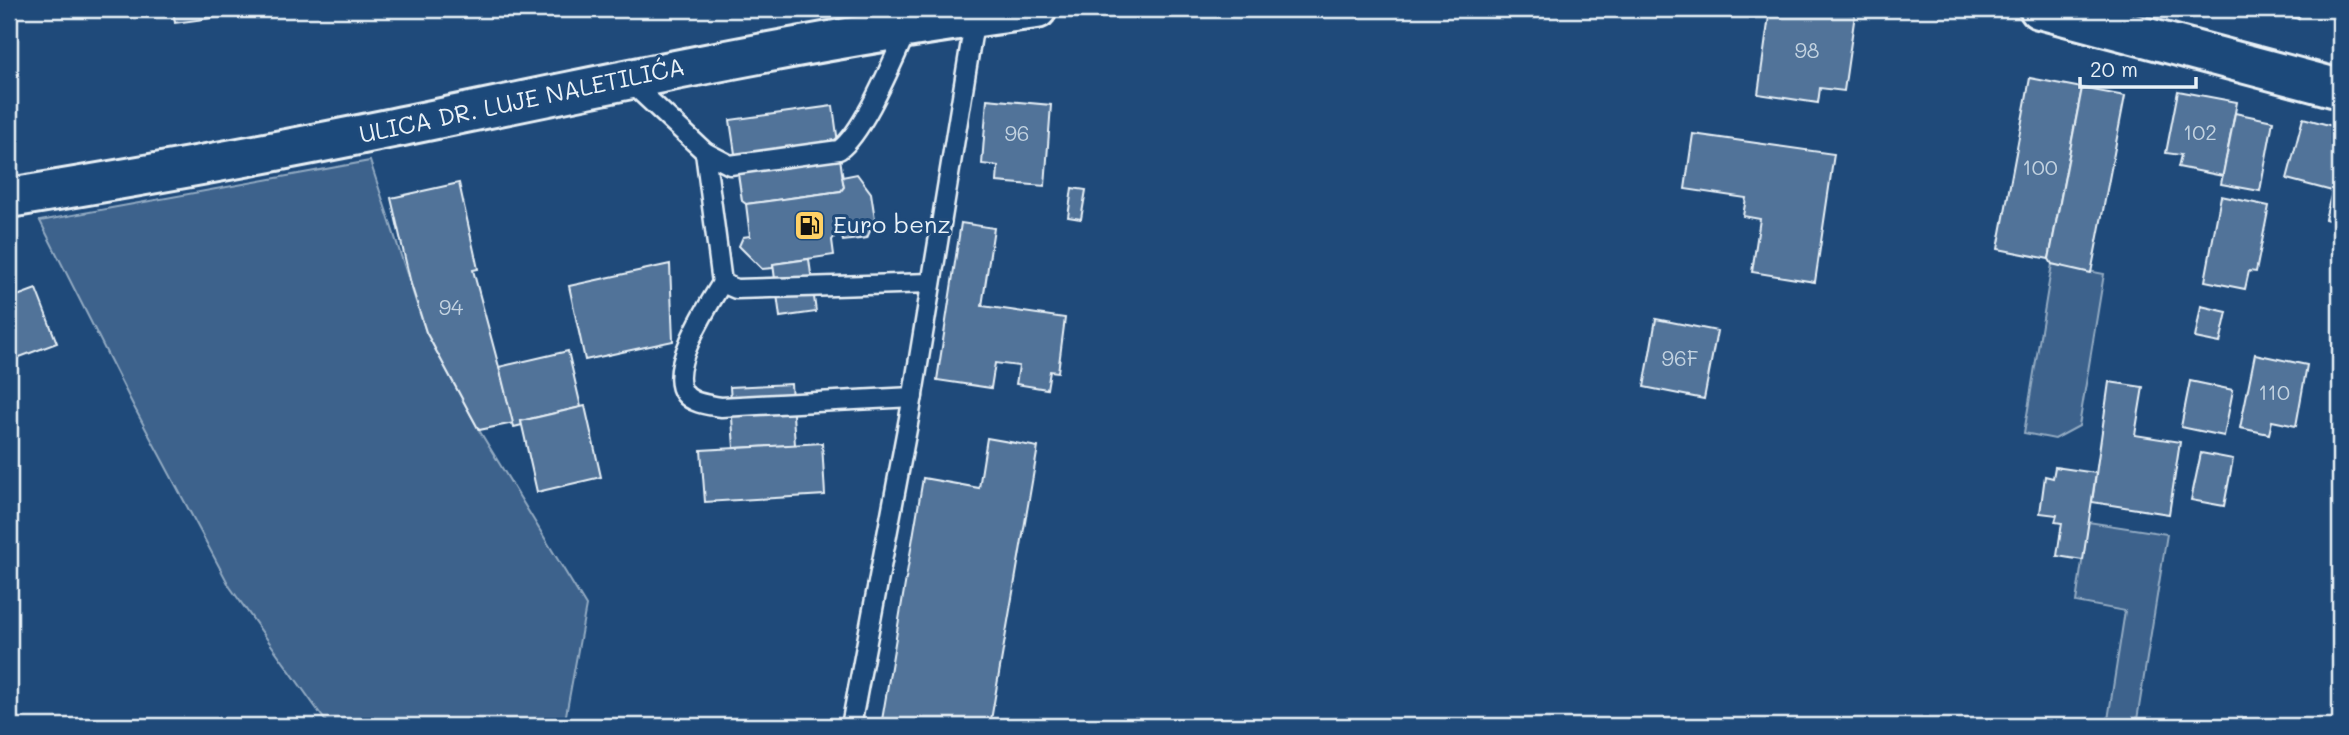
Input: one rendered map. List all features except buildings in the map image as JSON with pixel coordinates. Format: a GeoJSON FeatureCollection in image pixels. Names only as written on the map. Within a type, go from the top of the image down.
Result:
{"type":"FeatureCollection","features":[{"type":"Feature","properties":{"kind":"street","name":"ULICA DR. LUJE NALETILIĆA"},"geometry":{"type":"LineString","coordinates":[[9,198],[283,149],[777,49],[1037,9]]}},
{"type":"Feature","properties":{"kind":"street"},"geometry":{"type":"LineString","coordinates":[[2039,9],[2340,89]]}},
{"type":"Feature","properties":{"kind":"lane"},"geometry":{"type":"LineString","coordinates":[[851,726],[913,397],[975,17]]}},
{"type":"Feature","properties":{"kind":"lane"},"geometry":{"type":"LineString","coordinates":[[628,79],[705,152],[730,165],[839,150],[846,146],[858,127],[908,27]]}},
{"type":"Feature","properties":{"kind":"lane"},"geometry":{"type":"LineString","coordinates":[[705,152],[722,283],[693,332],[684,359],[682,386],[686,394],[693,400],[721,407],[913,397]]}},
{"type":"Feature","properties":{"kind":"lane"},"geometry":{"type":"LineString","coordinates":[[722,283],[736,289],[931,283]]}},
{"type":"Feature","properties":{"kind":"shaded area"},"geometry":{"type":"Polygon","coordinates":[[[370,161],[426,332],[479,430],[586,606],[564,726],[329,726],[230,587],[133,405],[40,221],[370,161]]]}},
{"type":"Feature","properties":{"kind":"shaded area"},"geometry":{"type":"Polygon","coordinates":[[[2052,264],[2104,274],[2079,426],[2055,439],[2024,433],[2052,264]]]}},
{"type":"Feature","properties":{"kind":"shaded area"},"geometry":{"type":"Polygon","coordinates":[[[2088,522],[2167,534],[2136,726],[2107,726],[2125,611],[2076,602],[2088,522]]]}},
{"type":"Feature","properties":{"kind":"place","name":"Euro benz"},"geometry":{"type":"Point","coordinates":[810,225]}}]}
